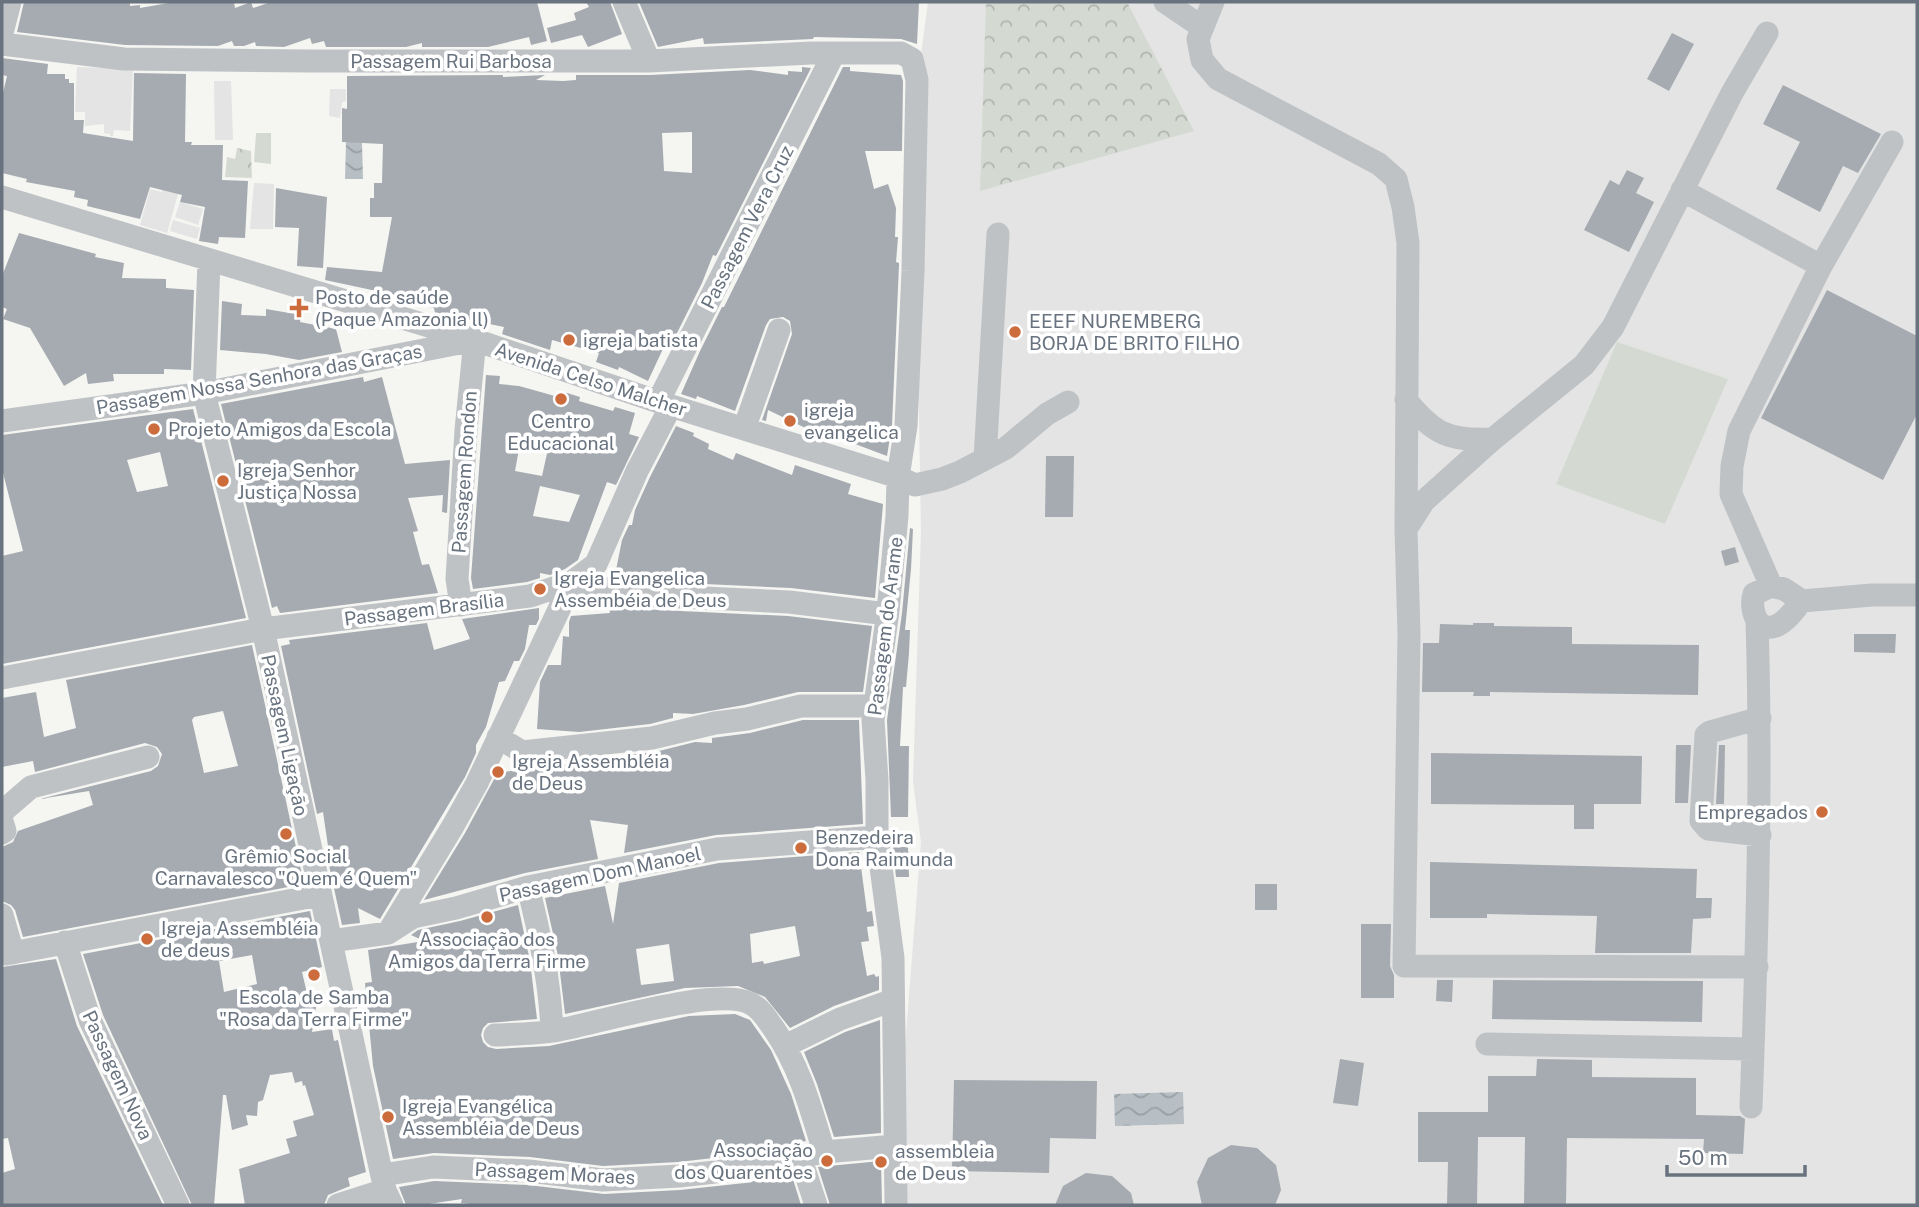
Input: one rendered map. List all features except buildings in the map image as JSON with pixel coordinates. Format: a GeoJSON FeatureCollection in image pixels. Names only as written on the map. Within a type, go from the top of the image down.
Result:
{"type":"FeatureCollection","features":[{"type":"Feature","properties":{"kind":"street"},"geometry":{"type":"LineString","coordinates":[[2,33],[10,2]]}},
{"type":"Feature","properties":{"kind":"street"},"geometry":{"type":"LineString","coordinates":[[624,2],[649,61]]}},
{"type":"Feature","properties":{"kind":"street"},"geometry":{"type":"LineString","coordinates":[[1165,2],[1202,27]]}},
{"type":"Feature","properties":{"kind":"street"},"geometry":{"type":"LineString","coordinates":[[1213,2],[1198,39],[1202,61],[1218,79],[1379,164],[1396,179],[1403,208],[1408,243],[1406,529],[1420,634],[1404,966],[1757,967]]}},
{"type":"Feature","properties":{"kind":"street"},"geometry":{"type":"LineString","coordinates":[[1406,529],[1424,501],[1493,439],[1584,365],[1599,347],[1613,327],[1732,93],[1767,33]]}},
{"type":"Feature","properties":{"kind":"street","name":"Passagem Rui Barbosa"},"geometry":{"type":"LineString","coordinates":[[2,44],[124,59],[649,61],[901,52]]}},
{"type":"Feature","properties":{"kind":"street","name":"Passagem do Arame"},"geometry":{"type":"LineString","coordinates":[[896,1205],[892,958],[877,837],[873,720],[888,611],[898,477],[906,426],[917,80],[912,59],[901,52]]}},
{"type":"Feature","properties":{"kind":"street","name":"Passagem Vera Cruz"},"geometry":{"type":"LineString","coordinates":[[388,933],[453,826],[572,582],[596,564],[665,403],[834,53]]}},
{"type":"Feature","properties":{"kind":"street"},"geometry":{"type":"LineString","coordinates":[[1771,586],[1731,494],[1732,466],[1739,431],[1821,266],[1892,142]]}},
{"type":"Feature","properties":{"kind":"street"},"geometry":{"type":"LineString","coordinates":[[1682,190],[1821,266]]}},
{"type":"Feature","properties":{"kind":"street","name":"Avenida Celso Malcher"},"geometry":{"type":"LineString","coordinates":[[2,197],[209,262],[475,340],[898,477],[915,485],[942,479],[1006,448],[1047,414],[1068,402]]}},
{"type":"Feature","properties":{"kind":"street"},"geometry":{"type":"LineString","coordinates":[[985,459],[998,234]]}},
{"type":"Feature","properties":{"kind":"street","name":"Passagem Ligação"},"geometry":{"type":"LineString","coordinates":[[209,262],[204,393],[263,629],[386,1190]]}},
{"type":"Feature","properties":{"kind":"street"},"geometry":{"type":"LineString","coordinates":[[744,429],[779,330]]}},
{"type":"Feature","properties":{"kind":"street","name":"Passagem Nossa Senhora das Graças"},"geometry":{"type":"LineString","coordinates":[[2,421],[204,393],[475,340]]}},
{"type":"Feature","properties":{"kind":"street","name":"Passagem Rondon"},"geometry":{"type":"LineString","coordinates":[[461,605],[457,579],[466,430],[475,340]]}},
{"type":"Feature","properties":{"kind":"street"},"geometry":{"type":"LineString","coordinates":[[1406,400],[1424,422],[1445,436],[1467,440],[1493,439]]}},
{"type":"Feature","properties":{"kind":"street"},"geometry":{"type":"LineString","coordinates":[[572,582],[639,596],[789,602],[879,613],[888,611]]}},
{"type":"Feature","properties":{"kind":"street","name":"Passagem Brasília"},"geometry":{"type":"LineString","coordinates":[[2,678],[263,629],[530,596],[572,582]]}},
{"type":"Feature","properties":{"kind":"street"},"geometry":{"type":"LineString","coordinates":[[1751,1107],[1760,835],[1760,718],[1757,621],[1752,611],[1754,594],[1771,586],[1784,589],[1802,601],[1917,596]]}},
{"type":"Feature","properties":{"kind":"street"},"geometry":{"type":"LineString","coordinates":[[1757,621],[1766,627],[1775,626],[1785,620],[1802,601]]}},
{"type":"Feature","properties":{"kind":"street"},"geometry":{"type":"LineString","coordinates":[[498,737],[522,752],[620,743],[801,706],[873,706],[878,691]]}},
{"type":"Feature","properties":{"kind":"street"},"geometry":{"type":"LineString","coordinates":[[1760,718],[1710,732],[1706,736],[1701,821],[1708,829],[1760,835]]}},
{"type":"Feature","properties":{"kind":"street"},"geometry":{"type":"LineString","coordinates":[[2,812],[31,787],[148,757]]}},
{"type":"Feature","properties":{"kind":"street"},"geometry":{"type":"LineString","coordinates":[[2,821],[5,831],[2,833]]}},
{"type":"Feature","properties":{"kind":"street","name":"Passagem Dom Manoel"},"geometry":{"type":"LineString","coordinates":[[331,941],[388,933],[413,917],[456,908],[528,887],[717,849],[877,837]]}},
{"type":"Feature","properties":{"kind":"street"},"geometry":{"type":"LineString","coordinates":[[528,887],[551,997],[552,1031]]}},
{"type":"Feature","properties":{"kind":"street"},"geometry":{"type":"LineString","coordinates":[[2,915],[10,953],[320,895]]}},
{"type":"Feature","properties":{"kind":"street","name":"Passagem Nova"},"geometry":{"type":"LineString","coordinates":[[65,942],[90,1020],[178,1205]]}},
{"type":"Feature","properties":{"kind":"street"},"geometry":{"type":"LineString","coordinates":[[495,1035],[552,1031],[707,999],[743,999],[754,1005],[785,1046],[801,1076],[824,1152]]}},
{"type":"Feature","properties":{"kind":"street"},"geometry":{"type":"LineString","coordinates":[[785,1046],[840,1019],[893,1000]]}},
{"type":"Feature","properties":{"kind":"street"},"geometry":{"type":"LineString","coordinates":[[1487,1044],[1753,1049]]}},
{"type":"Feature","properties":{"kind":"street","name":"Passagem Moraes"},"geometry":{"type":"LineString","coordinates":[[338,1205],[386,1190],[433,1167],[529,1171],[603,1180],[679,1177],[741,1169],[824,1152],[895,1146]]}},
{"type":"Feature","properties":{"kind":"street"},"geometry":{"type":"LineString","coordinates":[[800,1157],[816,1205]]}},
{"type":"Feature","properties":{"kind":"shaded area"},"geometry":{"type":"Polygon","coordinates":[[[928,2],[1917,2],[1917,1205],[900,1205],[901,1098],[921,842],[913,782],[921,532],[918,355],[920,63],[928,2]]]}},
{"type":"Feature","properties":{"kind":"shaded area"},"geometry":{"type":"Polygon","coordinates":[[[77,67],[133,69],[130,131],[114,130],[113,136],[110,136],[104,133],[104,124],[85,126],[85,112],[75,112],[77,67]]]}},
{"type":"Feature","properties":{"kind":"shaded area"},"geometry":{"type":"Polygon","coordinates":[[[214,81],[231,81],[233,140],[215,140],[214,81]]]}},
{"type":"Feature","properties":{"kind":"shaded area"},"geometry":{"type":"Polygon","coordinates":[[[330,89],[346,89],[346,101],[342,102],[340,118],[329,116],[330,89]]]}},
{"type":"Feature","properties":{"kind":"shaded area"},"geometry":{"type":"Polygon","coordinates":[[[171,162],[186,166],[167,233],[140,225],[150,189],[162,192],[171,162]]]}},
{"type":"Feature","properties":{"kind":"shaded area"},"geometry":{"type":"Polygon","coordinates":[[[254,183],[274,184],[273,229],[250,229],[254,183]]]}},
{"type":"Feature","properties":{"kind":"shaded area"},"geometry":{"type":"Polygon","coordinates":[[[180,202],[203,209],[198,225],[175,217],[180,202]]]}},
{"type":"Feature","properties":{"kind":"shaded area"},"geometry":{"type":"Polygon","coordinates":[[[173,220],[200,228],[197,239],[170,231],[173,220]]]}},
{"type":"Feature","properties":{"kind":"green space"},"geometry":{"type":"Polygon","coordinates":[[[986,2],[1127,2],[1194,131],[980,191],[986,2]]]}},
{"type":"Feature","properties":{"kind":"green space"},"geometry":{"type":"Polygon","coordinates":[[[256,133],[271,133],[271,164],[254,162],[256,133]]]}},
{"type":"Feature","properties":{"kind":"green space"},"geometry":{"type":"Polygon","coordinates":[[[237,148],[251,151],[252,178],[225,177],[227,157],[235,159],[237,148]]]}},
{"type":"Feature","properties":{"kind":"green space"},"geometry":{"type":"Polygon","coordinates":[[[1617,342],[1728,379],[1665,524],[1556,484],[1617,342]]]}},
{"type":"Feature","properties":{"kind":"water"},"geometry":{"type":"Polygon","coordinates":[[[346,142],[362,142],[363,179],[345,179],[346,142]]]}},
{"type":"Feature","properties":{"kind":"water"},"geometry":{"type":"Polygon","coordinates":[[[1183,1092],[1184,1124],[1115,1126],[1114,1094],[1183,1092]]]}},
{"type":"Feature","properties":{"kind":"place","name":"Posto de saúde (Paque Amazonia ll)"},"geometry":{"type":"Point","coordinates":[299,308]}},
{"type":"Feature","properties":{"kind":"place","name":"EEEF NUREMBERG BORJA DE BRITO FILHO"},"geometry":{"type":"Point","coordinates":[1015,332]}},
{"type":"Feature","properties":{"kind":"place","name":"igreja batista"},"geometry":{"type":"Point","coordinates":[569,340]}},
{"type":"Feature","properties":{"kind":"place","name":"Centro Educacional"},"geometry":{"type":"Point","coordinates":[561,399]}},
{"type":"Feature","properties":{"kind":"place","name":"igreja evangelica"},"geometry":{"type":"Point","coordinates":[790,421]}},
{"type":"Feature","properties":{"kind":"place","name":"Projeto Amigos da Escola"},"geometry":{"type":"Point","coordinates":[154,429]}},
{"type":"Feature","properties":{"kind":"place","name":"Igreja Senhor Justiça Nossa"},"geometry":{"type":"Point","coordinates":[223,481]}},
{"type":"Feature","properties":{"kind":"place","name":"Igreja Evangelica Assembéia de Deus"},"geometry":{"type":"Point","coordinates":[540,589]}},
{"type":"Feature","properties":{"kind":"place","name":"Igreja Assembléia de Deus"},"geometry":{"type":"Point","coordinates":[498,772]}},
{"type":"Feature","properties":{"kind":"place","name":"Empregados"},"geometry":{"type":"Point","coordinates":[1822,812]}},
{"type":"Feature","properties":{"kind":"place","name":"Grêmio Social Carnavalesco \"Quem é Quem\""},"geometry":{"type":"Point","coordinates":[286,834]}},
{"type":"Feature","properties":{"kind":"place","name":"Benzedeira Dona Raimunda"},"geometry":{"type":"Point","coordinates":[801,848]}},
{"type":"Feature","properties":{"kind":"place","name":"Associação dos Amigos da Terra Firme"},"geometry":{"type":"Point","coordinates":[487,917]}},
{"type":"Feature","properties":{"kind":"place","name":"Igreja Assembléia de deus"},"geometry":{"type":"Point","coordinates":[147,939]}},
{"type":"Feature","properties":{"kind":"place","name":"Escola de Samba \"Rosa da Terra Firme\""},"geometry":{"type":"Point","coordinates":[314,975]}},
{"type":"Feature","properties":{"kind":"place","name":"Igreja Evangélica Assembléia de Deus"},"geometry":{"type":"Point","coordinates":[388,1117]}},
{"type":"Feature","properties":{"kind":"place","name":"Associação dos Quarentões"},"geometry":{"type":"Point","coordinates":[827,1161]}},
{"type":"Feature","properties":{"kind":"place","name":"assembleia de Deus"},"geometry":{"type":"Point","coordinates":[881,1162]}}]}
